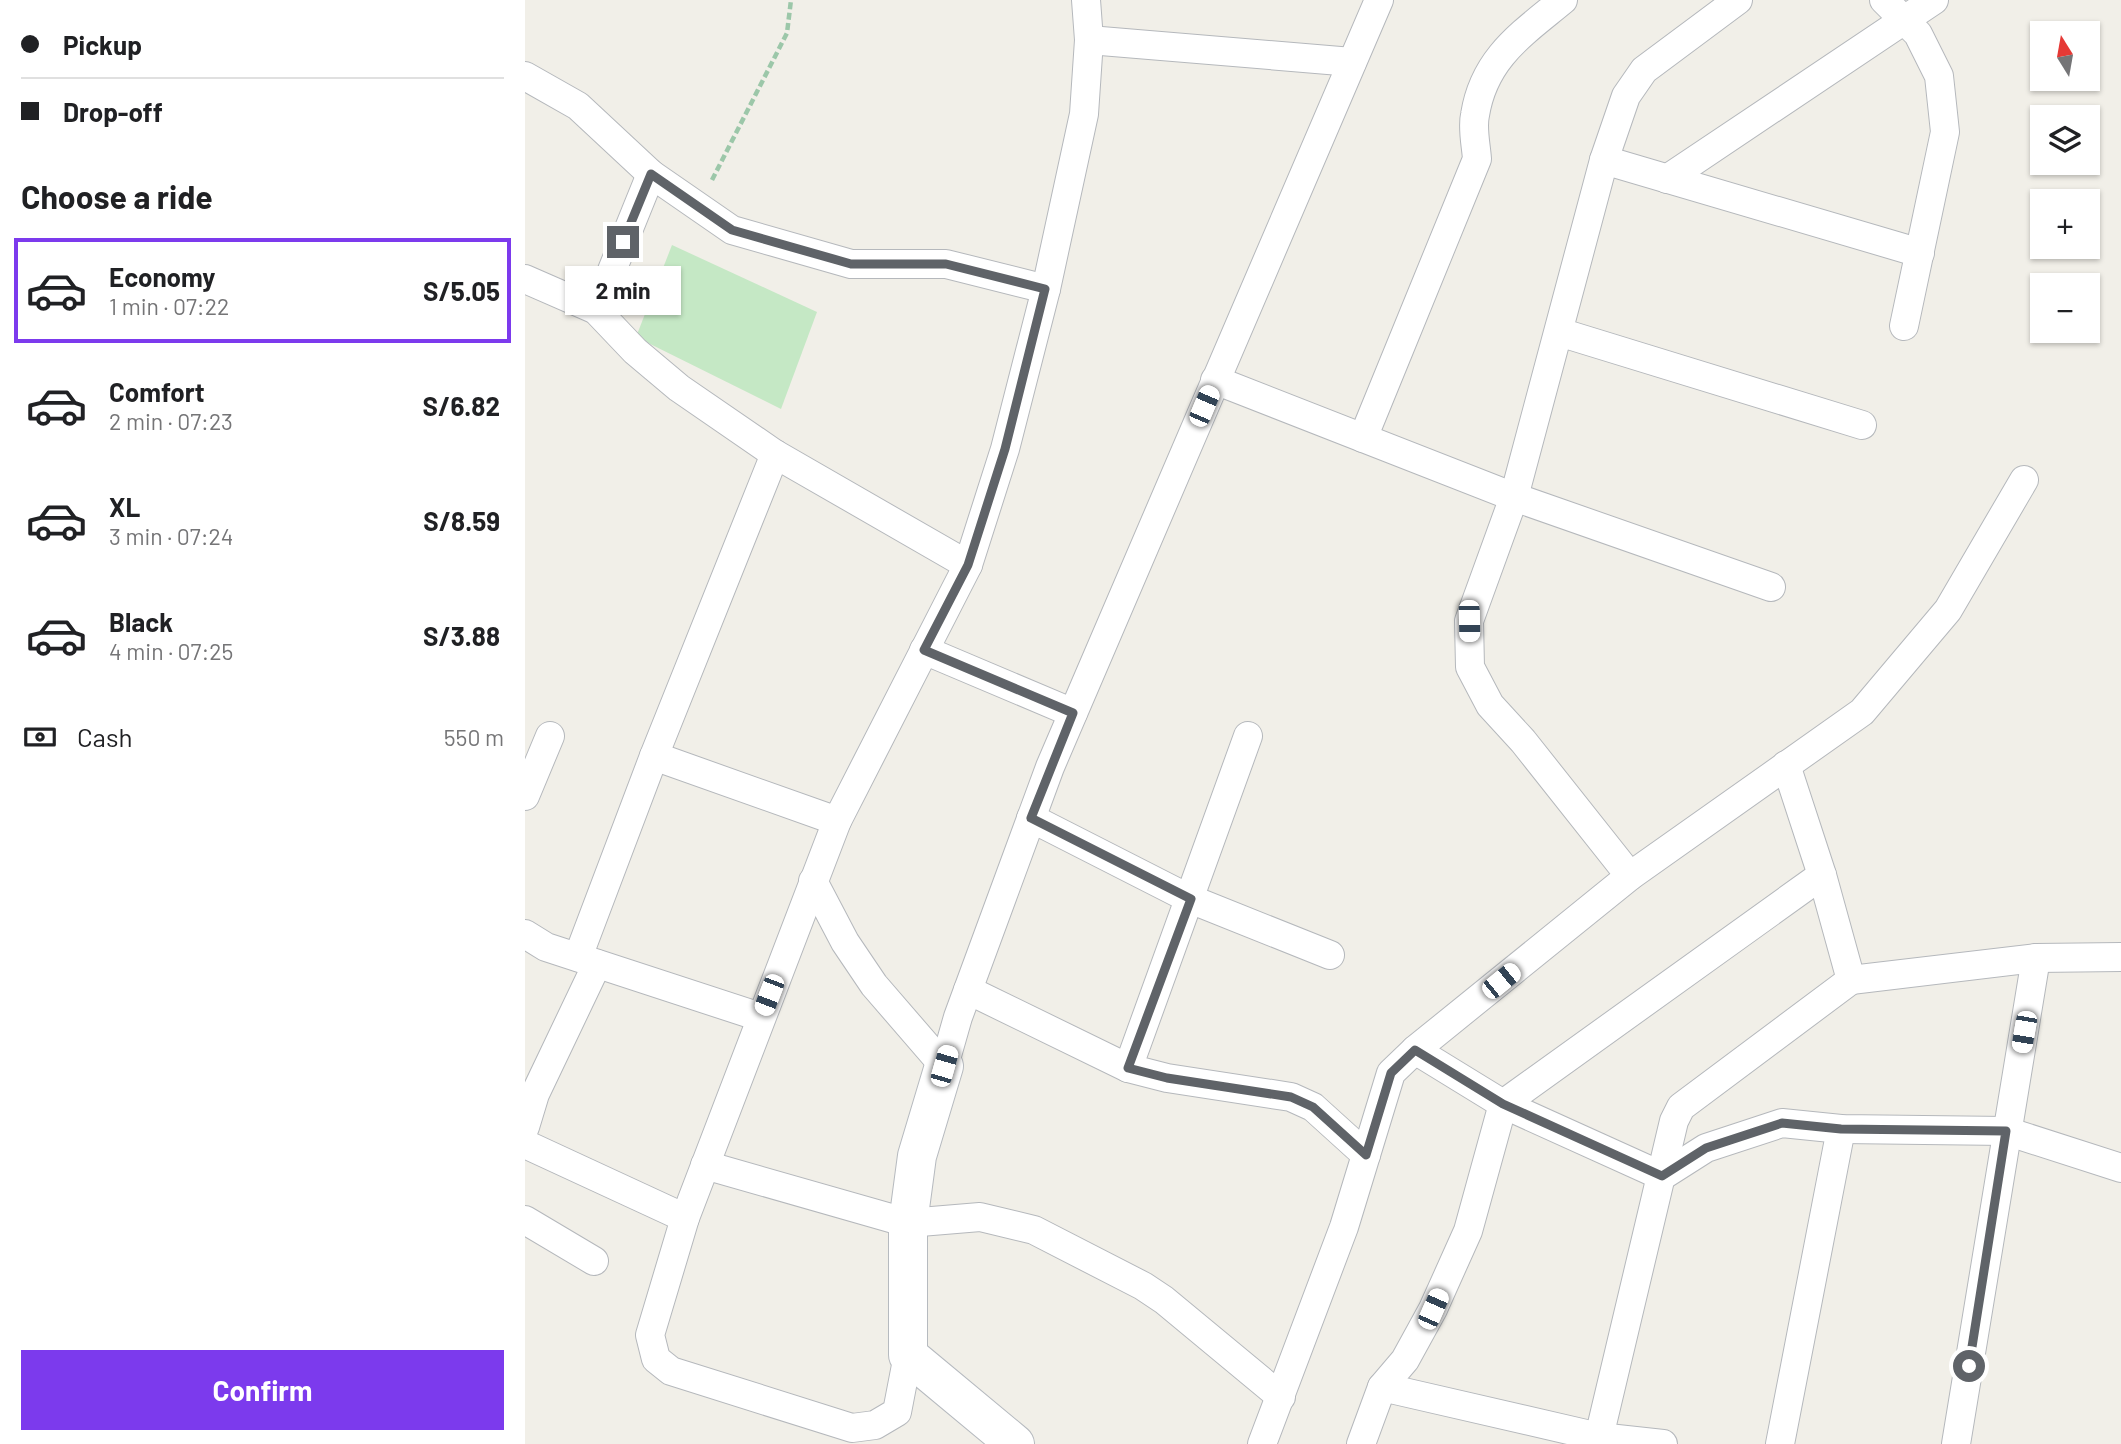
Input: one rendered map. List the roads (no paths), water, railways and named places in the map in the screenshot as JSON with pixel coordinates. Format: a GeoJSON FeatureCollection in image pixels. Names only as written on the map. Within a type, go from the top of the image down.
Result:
{"type":"FeatureCollection","features":[{"type":"Feature","properties":{"kind":"street"},"geometry":{"type":"LineString","coordinates":[[1086,0],[1089,40],[1084,114],[1045,289],[1005,449],[968,565],[837,821],[685,1218],[650,1335],[656,1359],[671,1371],[852,1428],[875,1425],[897,1412],[908,1355],[908,1223],[917,1156],[968,990],[1031,818],[1215,380],[1380,0]]}},
{"type":"Feature","properties":{"kind":"street"},"geometry":{"type":"LineString","coordinates":[[1363,438],[1477,159],[1474,117],[1485,77],[1510,44],[1563,0]]}},
{"type":"Feature","properties":{"kind":"street"},"geometry":{"type":"LineString","coordinates":[[1630,876],[1523,741],[1490,705],[1470,667],[1469,621],[1514,497],[1604,160],[1626,96],[1644,70],[1738,0]]}},
{"type":"Feature","properties":{"kind":"street"},"geometry":{"type":"LineString","coordinates":[[1884,0],[1919,34],[1939,76],[1945,132],[1904,326]]}},
{"type":"Feature","properties":{"kind":"street"},"geometry":{"type":"LineString","coordinates":[[1667,179],[1934,0]]}},
{"type":"Feature","properties":{"kind":"street"},"geometry":{"type":"LineString","coordinates":[[1089,40],[1352,62]]}},
{"type":"Feature","properties":{"kind":"street"},"geometry":{"type":"LineString","coordinates":[[525,76],[578,106],[651,174],[732,230],[851,264],[946,264],[1045,289]]}},
{"type":"Feature","properties":{"kind":"street"},"geometry":{"type":"LineString","coordinates":[[1604,160],[1920,253]]}},
{"type":"Feature","properties":{"kind":"street"},"geometry":{"type":"LineString","coordinates":[[596,310],[651,174]]}},
{"type":"Feature","properties":{"kind":"street"},"geometry":{"type":"LineString","coordinates":[[525,279],[596,310],[635,351],[680,388],[775,454],[968,565]]}},
{"type":"Feature","properties":{"kind":"street"},"geometry":{"type":"LineString","coordinates":[[1559,332],[1863,425]]}},
{"type":"Feature","properties":{"kind":"street"},"geometry":{"type":"LineString","coordinates":[[1215,380],[1514,497],[1771,587]]}},
{"type":"Feature","properties":{"kind":"street"},"geometry":{"type":"LineString","coordinates":[[525,1127],[535,1094],[587,961],[654,756],[775,454]]}},
{"type":"Feature","properties":{"kind":"street"},"geometry":{"type":"LineString","coordinates":[[1262,1444],[1344,1227],[1391,1073],[1415,1050],[1630,876],[1862,712],[1948,610],[2024,480]]}},
{"type":"Feature","properties":{"kind":"street"},"geometry":{"type":"LineString","coordinates":[[924,650],[1073,713]]}},
{"type":"Feature","properties":{"kind":"street"},"geometry":{"type":"LineString","coordinates":[[525,796],[550,736]]}},
{"type":"Feature","properties":{"kind":"street"},"geometry":{"type":"LineString","coordinates":[[1128,1068],[1248,736]]}},
{"type":"Feature","properties":{"kind":"street"},"geometry":{"type":"LineString","coordinates":[[654,756],[837,821]]}},
{"type":"Feature","properties":{"kind":"street"},"geometry":{"type":"LineString","coordinates":[[1786,765],[1822,875],[1851,980]]}},
{"type":"Feature","properties":{"kind":"street"},"geometry":{"type":"LineString","coordinates":[[1031,818],[1191,899],[1330,956]]}},
{"type":"Feature","properties":{"kind":"street"},"geometry":{"type":"LineString","coordinates":[[1361,1444],[1382,1387],[1405,1360],[1433,1309],[1468,1231],[1503,1104],[1822,875]]}},
{"type":"Feature","properties":{"kind":"street"},"geometry":{"type":"LineString","coordinates":[[813,881],[845,942],[874,985],[944,1066]]}},
{"type":"Feature","properties":{"kind":"street"},"geometry":{"type":"LineString","coordinates":[[525,934],[547,947],[760,1017]]}},
{"type":"Feature","properties":{"kind":"street"},"geometry":{"type":"LineString","coordinates":[[1599,1437],[1674,1121],[1681,1107],[1851,980],[2036,958],[2121,957]]}},
{"type":"Feature","properties":{"kind":"street"},"geometry":{"type":"LineString","coordinates":[[1956,1444],[2036,958]]}},
{"type":"Feature","properties":{"kind":"street"},"geometry":{"type":"LineString","coordinates":[[968,990],[1128,1068],[1167,1078],[1291,1097],[1313,1107],[1366,1155]]}},
{"type":"Feature","properties":{"kind":"street"},"geometry":{"type":"LineString","coordinates":[[1415,1050],[1503,1104],[1662,1176]]}},
{"type":"Feature","properties":{"kind":"street"},"geometry":{"type":"LineString","coordinates":[[1662,1176],[1706,1148],[1782,1123],[1841,1129],[2006,1131],[2121,1168]]}},
{"type":"Feature","properties":{"kind":"street"},"geometry":{"type":"LineString","coordinates":[[1780,1444],[1841,1129]]}},
{"type":"Feature","properties":{"kind":"street"},"geometry":{"type":"LineString","coordinates":[[525,1144],[685,1218]]}},
{"type":"Feature","properties":{"kind":"street"},"geometry":{"type":"LineString","coordinates":[[705,1165],[908,1223],[980,1217],[1034,1230],[1143,1286],[1164,1300],[1281,1397]]}},
{"type":"Feature","properties":{"kind":"street"},"geometry":{"type":"LineString","coordinates":[[525,1220],[593,1261]]}},
{"type":"Feature","properties":{"kind":"street"},"geometry":{"type":"LineString","coordinates":[[908,1355],[1015,1444]]}},
{"type":"Feature","properties":{"kind":"street"},"geometry":{"type":"LineString","coordinates":[[1382,1387],[1599,1437],[1663,1444]]}}]}
